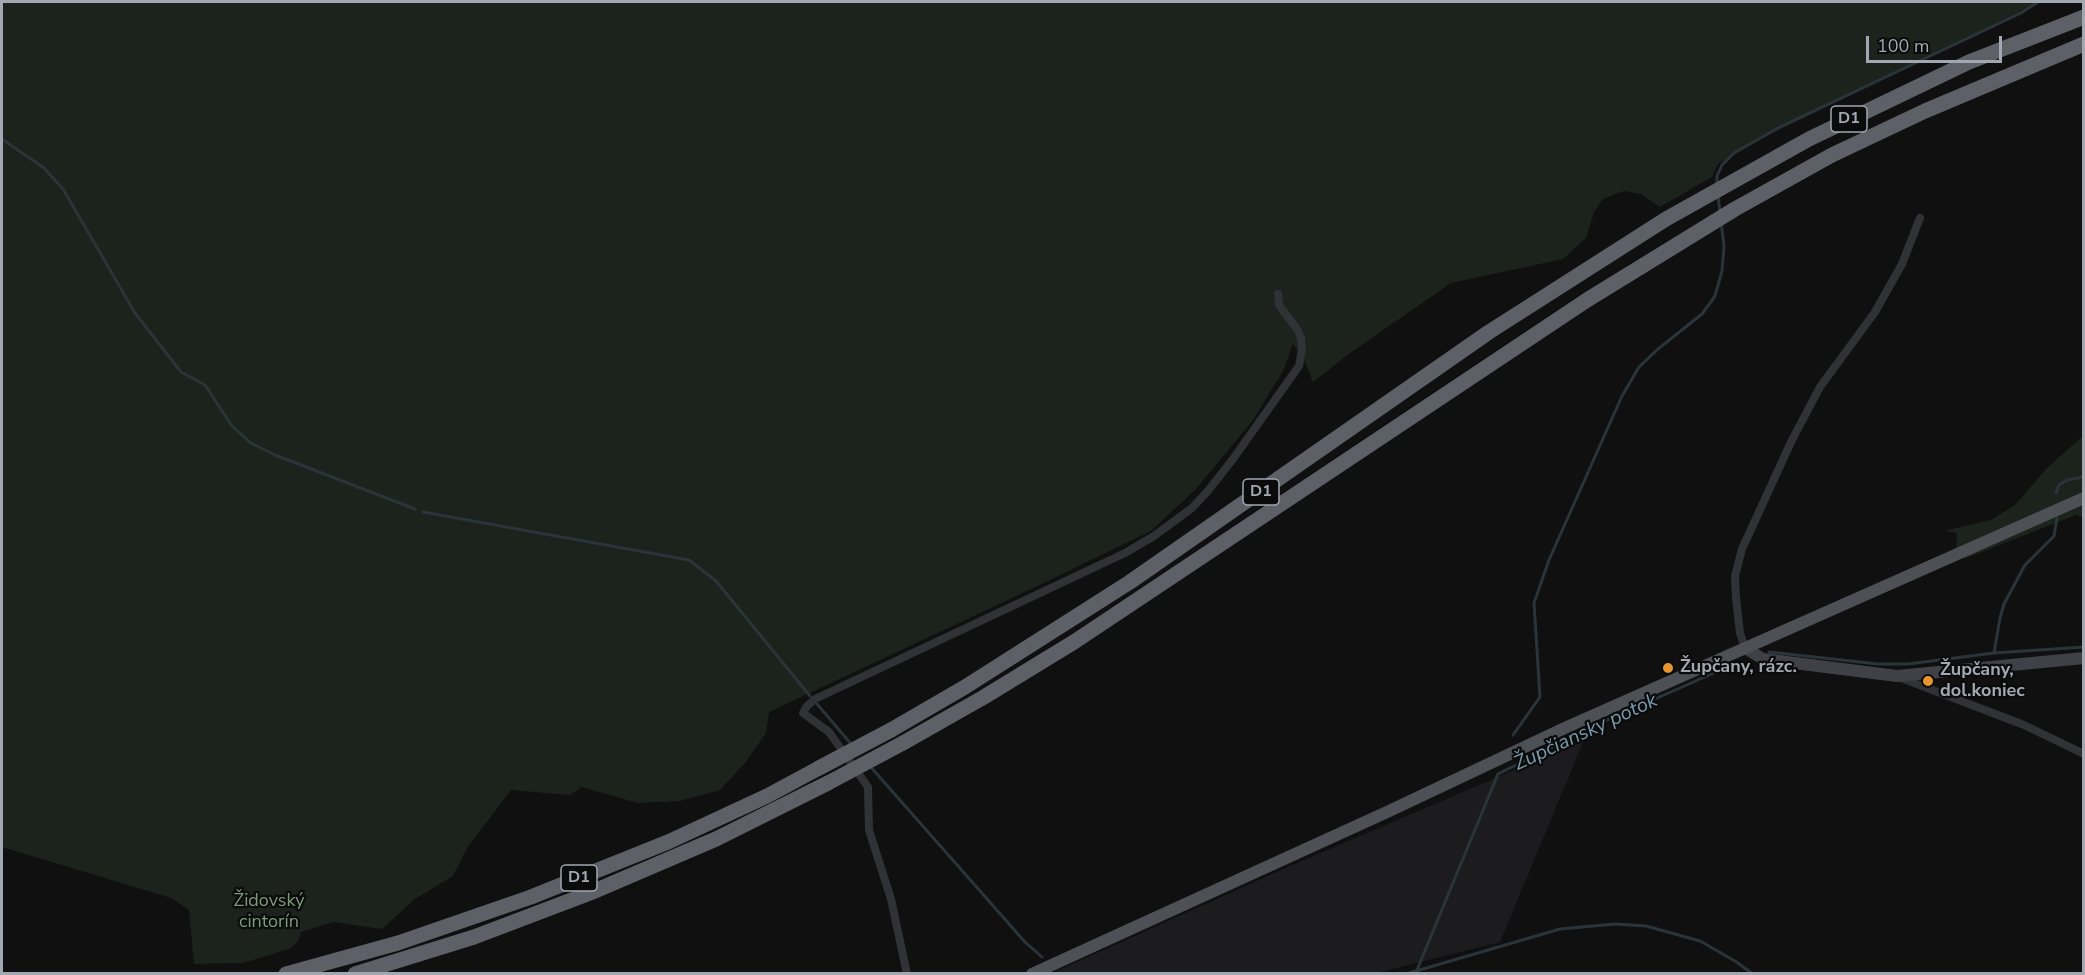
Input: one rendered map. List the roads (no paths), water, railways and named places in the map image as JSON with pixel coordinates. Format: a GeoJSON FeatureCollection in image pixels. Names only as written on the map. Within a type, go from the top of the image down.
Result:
{"type":"FeatureCollection","features":[{"type":"Feature","properties":{"kind":"highway","name":"D1"},"geometry":{"type":"LineString","coordinates":[[286,974],[398,943],[531,897],[668,842],[767,796],[891,730],[965,687],[1130,582],[1489,332],[1625,244],[1712,192],[1809,139],[1969,62],[2084,16]]}},
{"type":"Feature","properties":{"kind":"highway","name":"D1"},"geometry":{"type":"LineString","coordinates":[[355,974],[474,937],[600,888],[716,839],[903,743],[1074,642],[1640,266],[1832,155],[1925,111],[2084,44]]}},
{"type":"Feature","properties":{"kind":"main road"},"geometry":{"type":"LineString","coordinates":[[1032,974],[1567,727],[2084,498]]}},
{"type":"Feature","properties":{"kind":"street"},"geometry":{"type":"LineString","coordinates":[[1920,219],[1902,264],[1875,312],[1820,387],[1791,442],[1742,549],[1735,576],[1740,633],[1745,648],[1763,659],[1897,676],[2084,658]]}},
{"type":"Feature","properties":{"kind":"street"},"geometry":{"type":"LineString","coordinates":[[907,974],[891,899],[869,830],[868,787],[829,732],[803,713],[815,699],[1125,553],[1154,536],[1192,508],[1233,459],[1299,366],[1301,338],[1279,306],[1278,294]]}},
{"type":"Feature","properties":{"kind":"street"},"geometry":{"type":"LineString","coordinates":[[1897,676],[2024,725],[2084,754]]}},
{"type":"Feature","properties":{"kind":"waterway"},"geometry":{"type":"LineString","coordinates":[[1717,186],[1717,176],[1722,165],[1734,153],[1780,127],[2021,13],[2038,2]]}},
{"type":"Feature","properties":{"kind":"waterway"},"geometry":{"type":"LineString","coordinates":[[2,139],[44,168],[63,189],[135,313],[181,372],[205,385],[232,426],[251,443],[275,455],[415,509]]}},
{"type":"Feature","properties":{"kind":"waterway"},"geometry":{"type":"LineString","coordinates":[[1718,195],[1720,213]]}},
{"type":"Feature","properties":{"kind":"waterway"},"geometry":{"type":"LineString","coordinates":[[1513,735],[1540,697],[1534,603],[1549,560],[1622,396],[1639,367],[1702,314],[1715,296],[1722,271],[1724,246],[1721,222]]}},
{"type":"Feature","properties":{"kind":"waterway"},"geometry":{"type":"LineString","coordinates":[[2084,459],[2084,465]]}},
{"type":"Feature","properties":{"kind":"waterway"},"geometry":{"type":"LineString","coordinates":[[2056,493],[2059,485],[2084,475]]}},
{"type":"Feature","properties":{"kind":"waterway"},"geometry":{"type":"LineString","coordinates":[[423,512],[689,560],[716,581],[810,696]]}},
{"type":"Feature","properties":{"kind":"waterway"},"geometry":{"type":"LineString","coordinates":[[1994,653],[2004,604],[2025,565],[2054,536],[2057,518]]}},
{"type":"Feature","properties":{"kind":"waterway","name":"Župčiansky potok"},"geometry":{"type":"LineString","coordinates":[[1769,652],[1878,664],[1908,664],[1994,653],[2084,647]]}},
{"type":"Feature","properties":{"kind":"waterway","name":"Župčiansky potok"},"geometry":{"type":"LineString","coordinates":[[1417,970],[1498,774],[1603,722],[1737,665]]}},
{"type":"Feature","properties":{"kind":"waterway"},"geometry":{"type":"LineString","coordinates":[[817,704],[851,744]]}},
{"type":"Feature","properties":{"kind":"waterway"},"geometry":{"type":"LineString","coordinates":[[869,765],[1025,942],[1042,957]]}},
{"type":"Feature","properties":{"kind":"waterway"},"geometry":{"type":"LineString","coordinates":[[1406,974],[1560,929],[1615,924],[1646,926],[1700,941],[1753,974]]}},
{"type":"Feature","properties":{"kind":"place","name":"Župčany, rázc."},"geometry":{"type":"Point","coordinates":[1668,668]}},
{"type":"Feature","properties":{"kind":"place","name":"Župčany, dol.koniec"},"geometry":{"type":"Point","coordinates":[1928,681]}},
{"type":"Feature","properties":{"kind":"park label","name":"Židovský cintorín"},"geometry":{"type":"Point","coordinates":[269,912]}}]}
